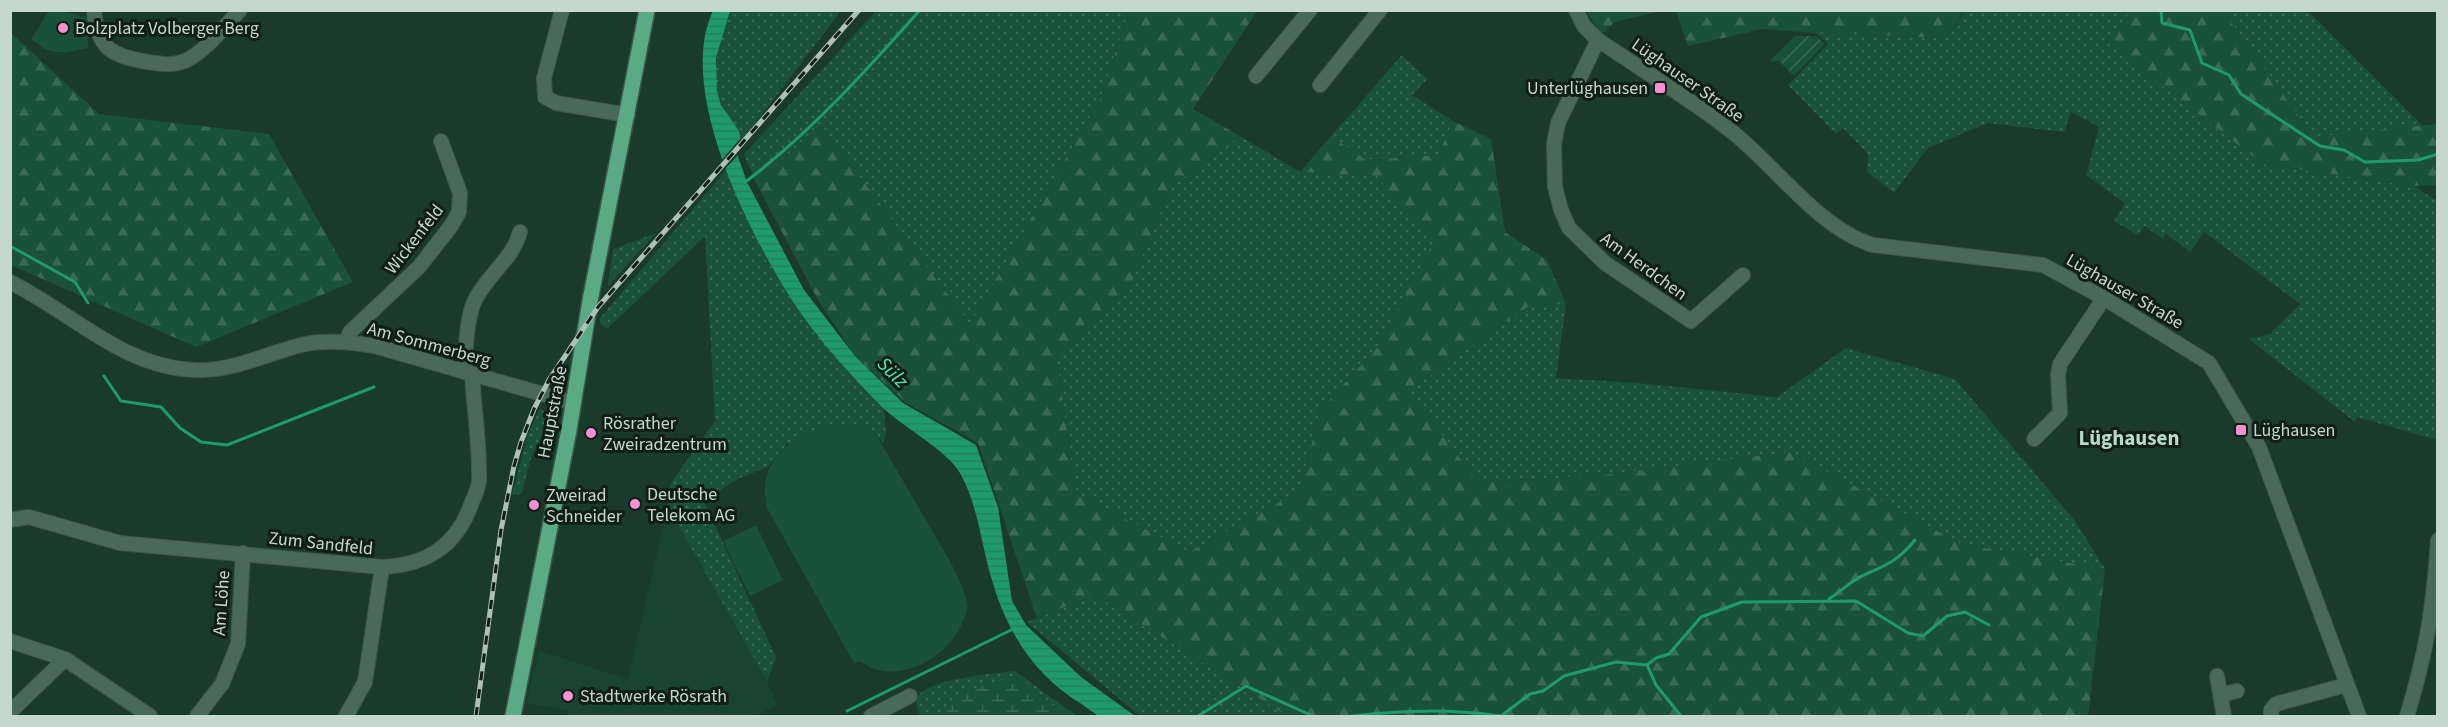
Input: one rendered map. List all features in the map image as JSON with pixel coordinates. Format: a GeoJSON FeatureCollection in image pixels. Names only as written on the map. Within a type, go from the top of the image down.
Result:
{"type":"FeatureCollection","features":[{"type":"Feature","properties":{"kind":"main road","name":"Hauptstraße"},"geometry":{"type":"LineString","coordinates":[[513,717],[574,403],[590,301],[648,10]]}},
{"type":"Feature","properties":{"kind":"street"},"geometry":{"type":"LineString","coordinates":[[94,10],[99,35],[106,47],[115,54],[167,65],[184,61],[198,53],[240,10]]}},
{"type":"Feature","properties":{"kind":"street"},"geometry":{"type":"LineString","coordinates":[[562,10],[544,78],[545,96],[556,103],[628,115]]}},
{"type":"Feature","properties":{"kind":"street"},"geometry":{"type":"LineString","coordinates":[[1256,76],[1310,10]]}},
{"type":"Feature","properties":{"kind":"street"},"geometry":{"type":"LineString","coordinates":[[1320,85],[1380,10]]}},
{"type":"Feature","properties":{"kind":"street","name":"Lüghauser Straße"},"geometry":{"type":"LineString","coordinates":[[1576,10],[1584,26],[1598,40],[1731,131],[1825,218],[1857,241],[1873,245],[2043,265],[2104,298],[2209,363],[2259,447],[2359,717]]}},
{"type":"Feature","properties":{"kind":"street","name":"Am Herdchen"},"geometry":{"type":"LineString","coordinates":[[1598,40],[1558,123],[1554,144],[1555,188],[1569,228],[1605,263],[1691,321],[1743,275]]}},
{"type":"Feature","properties":{"kind":"street","name":"Wickenfeld"},"geometry":{"type":"LineString","coordinates":[[346,342],[350,332],[419,267],[452,226],[459,212],[460,193],[441,141]]}},
{"type":"Feature","properties":{"kind":"street","name":"Zum Sandfeld"},"geometry":{"type":"LineString","coordinates":[[10,520],[29,517],[120,543],[382,567],[405,566],[423,560],[444,546],[466,522],[479,482],[468,373],[471,310],[476,298],[516,248],[520,232]]}},
{"type":"Feature","properties":{"kind":"street","name":"Am Sommerberg"},"geometry":{"type":"LineString","coordinates":[[10,282],[133,356],[147,362],[179,369],[222,368],[302,345],[346,342],[378,347],[574,403]]}},
{"type":"Feature","properties":{"kind":"street"},"geometry":{"type":"LineString","coordinates":[[2034,439],[2060,413],[2058,375],[2061,364],[2104,298]]}},
{"type":"Feature","properties":{"kind":"street"},"geometry":{"type":"LineString","coordinates":[[2407,717],[2420,676],[2430,628],[2438,540]]}},
{"type":"Feature","properties":{"kind":"street","name":"Am Löhe"},"geometry":{"type":"LineString","coordinates":[[196,717],[222,684],[238,644],[243,553]]}},
{"type":"Feature","properties":{"kind":"street"},"geometry":{"type":"LineString","coordinates":[[346,717],[365,682],[382,567]]}},
{"type":"Feature","properties":{"kind":"street"},"geometry":{"type":"LineString","coordinates":[[10,641],[65,659],[150,717]]}},
{"type":"Feature","properties":{"kind":"street"},"geometry":{"type":"LineString","coordinates":[[10,712],[65,659]]}},
{"type":"Feature","properties":{"kind":"street"},"geometry":{"type":"LineString","coordinates":[[2217,676],[2224,717]]}},
{"type":"Feature","properties":{"kind":"street"},"geometry":{"type":"LineString","coordinates":[[2271,717],[2271,710],[2276,704],[2346,685]]}},
{"type":"Feature","properties":{"kind":"street"},"geometry":{"type":"LineString","coordinates":[[2221,695],[2237,691]]}},
{"type":"Feature","properties":{"kind":"street"},"geometry":{"type":"LineString","coordinates":[[871,717],[910,696]]}},
{"type":"Feature","properties":{"kind":"shaded area"},"geometry":{"type":"Polygon","coordinates":[[[713,11],[730,11],[716,58],[717,92],[721,105],[739,131],[741,142],[738,157],[747,182],[804,290],[855,356],[903,403],[976,445],[998,507],[1012,601],[1026,625],[1081,677],[1135,716],[1112,718],[1099,716],[1048,679],[1035,664],[1013,633],[997,596],[975,511],[960,473],[954,464],[935,447],[890,414],[858,382],[815,332],[778,277],[740,204],[723,163],[711,121],[704,81],[704,44],[713,11]]]}},
{"type":"Feature","properties":{"kind":"shaded area"},"geometry":{"type":"Polygon","coordinates":[[[668,507],[767,681],[777,705],[755,716],[568,716],[569,711],[526,703],[539,651],[628,679],[668,507]]]}},
{"type":"Feature","properties":{"kind":"green space"},"geometry":{"type":"Polygon","coordinates":[[[1676,10],[1964,11],[1946,38],[1762,29],[1688,46],[1676,10]]]}},
{"type":"Feature","properties":{"kind":"green space","name":"Bolzplatz Volberger Berg"},"geometry":{"type":"Polygon","coordinates":[[[49,11],[65,11],[87,18],[88,48],[58,52],[45,49],[31,39],[49,11]]]}},
{"type":"Feature","properties":{"kind":"green space"},"geometry":{"type":"Polygon","coordinates":[[[730,11],[841,11],[741,142],[717,93],[717,57],[730,11]]]}},
{"type":"Feature","properties":{"kind":"green space"},"geometry":{"type":"Polygon","coordinates":[[[876,11],[1129,11],[1100,99],[970,325],[821,125],[756,183],[744,154],[876,11]]]}},
{"type":"Feature","properties":{"kind":"green space"},"geometry":{"type":"Polygon","coordinates":[[[1129,11],[1257,11],[1193,109],[1240,136],[1171,187],[1132,281],[1056,355],[1076,493],[1189,552],[1300,491],[1320,410],[1376,349],[1433,243],[1377,176],[1300,172],[1331,136],[1366,160],[1438,155],[1453,121],[1491,139],[1505,232],[1547,260],[1566,304],[1530,305],[1409,391],[1478,482],[1595,476],[1791,452],[1961,544],[2105,569],[2088,716],[1287,716],[1095,595],[1037,618],[978,443],[905,402],[855,356],[818,300],[756,183],[821,125],[970,324],[1100,99],[1129,11]]]}},
{"type":"Feature","properties":{"kind":"green space"},"geometry":{"type":"Polygon","coordinates":[[[1586,11],[1661,11],[1615,22],[1602,34],[1586,11]]]}},
{"type":"Feature","properties":{"kind":"green space"},"geometry":{"type":"Polygon","coordinates":[[[1965,11],[2124,11],[2128,15],[2108,42],[2263,164],[2414,186],[2437,201],[2437,440],[2357,417],[2355,422],[2249,339],[2270,334],[2300,304],[2204,232],[2190,252],[2166,234],[2163,239],[2144,226],[2138,235],[2114,221],[2125,203],[2086,175],[2099,127],[2071,112],[2064,132],[1988,123],[1928,148],[1894,193],[1867,172],[1868,154],[1843,128],[1836,134],[1788,85],[1828,44],[1816,33],[1946,38],[1965,11]]]}},
{"type":"Feature","properties":{"kind":"green space"},"geometry":{"type":"Polygon","coordinates":[[[2124,11],[2223,11],[2314,137],[2437,124],[2437,185],[2414,186],[2263,164],[2107,43],[2128,15],[2124,11]]]}},
{"type":"Feature","properties":{"kind":"green space"},"geometry":{"type":"Polygon","coordinates":[[[2223,11],[2308,11],[2423,126],[2314,137],[2223,11]]]}},
{"type":"Feature","properties":{"kind":"green space"},"geometry":{"type":"Polygon","coordinates":[[[10,32],[99,114],[269,134],[353,282],[196,347],[11,265],[10,32]]]}},
{"type":"Feature","properties":{"kind":"green space"},"geometry":{"type":"Polygon","coordinates":[[[1795,36],[1816,36],[1825,44],[1794,76],[1778,60],[1774,62],[1771,60],[1795,36]]]}},
{"type":"Feature","properties":{"kind":"green space"},"geometry":{"type":"Polygon","coordinates":[[[1402,55],[1427,79],[1412,95],[1453,121],[1438,155],[1366,160],[1331,136],[1402,55]]]}},
{"type":"Feature","properties":{"kind":"green space"},"geometry":{"type":"Polygon","coordinates":[[[1240,136],[1300,172],[1377,176],[1434,243],[1376,349],[1320,410],[1300,491],[1189,552],[1076,493],[1056,355],[1132,281],[1171,187],[1240,136]]]}},
{"type":"Feature","properties":{"kind":"green space"},"geometry":{"type":"Polygon","coordinates":[[[727,169],[748,220],[828,348],[884,409],[886,434],[883,444],[874,431],[787,444],[768,467],[740,478],[703,500],[776,657],[767,681],[668,507],[670,484],[715,421],[705,236],[607,329],[600,323],[600,318],[727,169]]]}},
{"type":"Feature","properties":{"kind":"green space"},"geometry":{"type":"Polygon","coordinates":[[[656,233],[608,286],[613,249],[656,233]]]}},
{"type":"Feature","properties":{"kind":"green space"},"geometry":{"type":"Polygon","coordinates":[[[1566,304],[1556,378],[1637,383],[1777,397],[1846,348],[1955,379],[2075,521],[2105,569],[1961,544],[1791,452],[1595,476],[1478,482],[1408,391],[1530,305],[1566,304]]]}},
{"type":"Feature","properties":{"kind":"green space"},"geometry":{"type":"Polygon","coordinates":[[[540,409],[554,418],[556,426],[548,431],[536,446],[522,494],[512,495],[528,434],[540,409]]]}},
{"type":"Feature","properties":{"kind":"green space"},"geometry":{"type":"Polygon","coordinates":[[[836,424],[861,425],[874,431],[951,563],[965,595],[967,610],[955,636],[933,658],[918,666],[888,672],[874,669],[860,661],[854,663],[767,508],[765,484],[768,472],[781,451],[801,436],[836,424]]]}},
{"type":"Feature","properties":{"kind":"green space"},"geometry":{"type":"Polygon","coordinates":[[[756,525],[783,580],[750,596],[723,541],[756,525]]]}},
{"type":"Feature","properties":{"kind":"green space"},"geometry":{"type":"Polygon","coordinates":[[[1095,595],[1287,716],[1140,716],[1027,622],[1095,595]]]}},
{"type":"Feature","properties":{"kind":"green space"},"geometry":{"type":"Polygon","coordinates":[[[1015,671],[1077,716],[1068,716],[1013,676],[949,707],[944,716],[920,716],[917,698],[923,691],[933,686],[962,678],[1015,671]]]}},
{"type":"Feature","properties":{"kind":"green space"},"geometry":{"type":"Polygon","coordinates":[[[1013,676],[1068,716],[944,716],[949,707],[964,694],[1013,676]]]}},
{"type":"Feature","properties":{"kind":"pier"},"geometry":{"type":"Polygon","coordinates":[[[740,139],[744,142],[742,151],[724,170],[720,162],[740,139]]]}},
{"type":"Feature","properties":{"kind":"waterway"},"geometry":{"type":"LineString","coordinates":[[744,183],[814,123],[858,79],[920,10]]}},
{"type":"Feature","properties":{"kind":"waterway"},"geometry":{"type":"LineString","coordinates":[[2161,10],[2162,23],[2190,30],[2202,63],[2229,75],[2241,94],[2320,146],[2344,150],[2365,162],[2418,160],[2438,154]]}},
{"type":"Feature","properties":{"kind":"waterway"},"geometry":{"type":"LineString","coordinates":[[10,246],[75,282],[88,303]]}},
{"type":"Feature","properties":{"kind":"waterway"},"geometry":{"type":"LineString","coordinates":[[104,376],[121,401],[161,407],[180,428],[201,442],[227,445],[374,387]]}},
{"type":"Feature","properties":{"kind":"waterway"},"geometry":{"type":"LineString","coordinates":[[1829,599],[1860,577],[1892,561],[1915,540]]}},
{"type":"Feature","properties":{"kind":"waterway"},"geometry":{"type":"LineString","coordinates":[[1352,716],[1427,711],[1501,716],[1530,694],[1543,691],[1564,676],[1616,662],[1647,665],[1656,658],[1669,654],[1701,617],[1742,602],[1856,601],[1908,633],[1923,636],[1947,616],[1965,612],[1989,625]]}},
{"type":"Feature","properties":{"kind":"waterway"},"geometry":{"type":"LineString","coordinates":[[847,711],[1015,628]]}},
{"type":"Feature","properties":{"kind":"waterway"},"geometry":{"type":"LineString","coordinates":[[1647,665],[1656,685],[1681,716]]}},
{"type":"Feature","properties":{"kind":"waterway"},"geometry":{"type":"LineString","coordinates":[[1198,716],[1246,686],[1313,716]]}},
{"type":"Feature","properties":{"kind":"railway"},"geometry":{"type":"LineString","coordinates":[[476,716],[501,530],[514,466],[534,409],[549,380],[598,307],[859,10]]}},
{"type":"Feature","properties":{"kind":"place","name":"Bolzplatz Volberger Berg"},"geometry":{"type":"Point","coordinates":[63,28]}},
{"type":"Feature","properties":{"kind":"place","name":"Unterlüghausen"},"geometry":{"type":"Point","coordinates":[1660,88]}},
{"type":"Feature","properties":{"kind":"place","name":"Lüghausen"},"geometry":{"type":"Point","coordinates":[2241,430]}},
{"type":"Feature","properties":{"kind":"place","name":"Rösrather Zweiradzentrum"},"geometry":{"type":"Point","coordinates":[591,433]}},
{"type":"Feature","properties":{"kind":"place","name":"Deutsche Telekom AG"},"geometry":{"type":"Point","coordinates":[635,504]}},
{"type":"Feature","properties":{"kind":"place","name":"Zweirad Schneider"},"geometry":{"type":"Point","coordinates":[534,505]}},
{"type":"Feature","properties":{"kind":"place","name":"Stadtwerke Rösrath"},"geometry":{"type":"Point","coordinates":[568,696]}},
{"type":"Feature","properties":{"kind":"district","name":"Lüghausen"},"geometry":{"type":"Point","coordinates":[2129,438]}},
{"type":"Feature","properties":{"kind":"water label","name":"Sülz"},"geometry":{"type":"Point","coordinates":[893,372]}}]}
